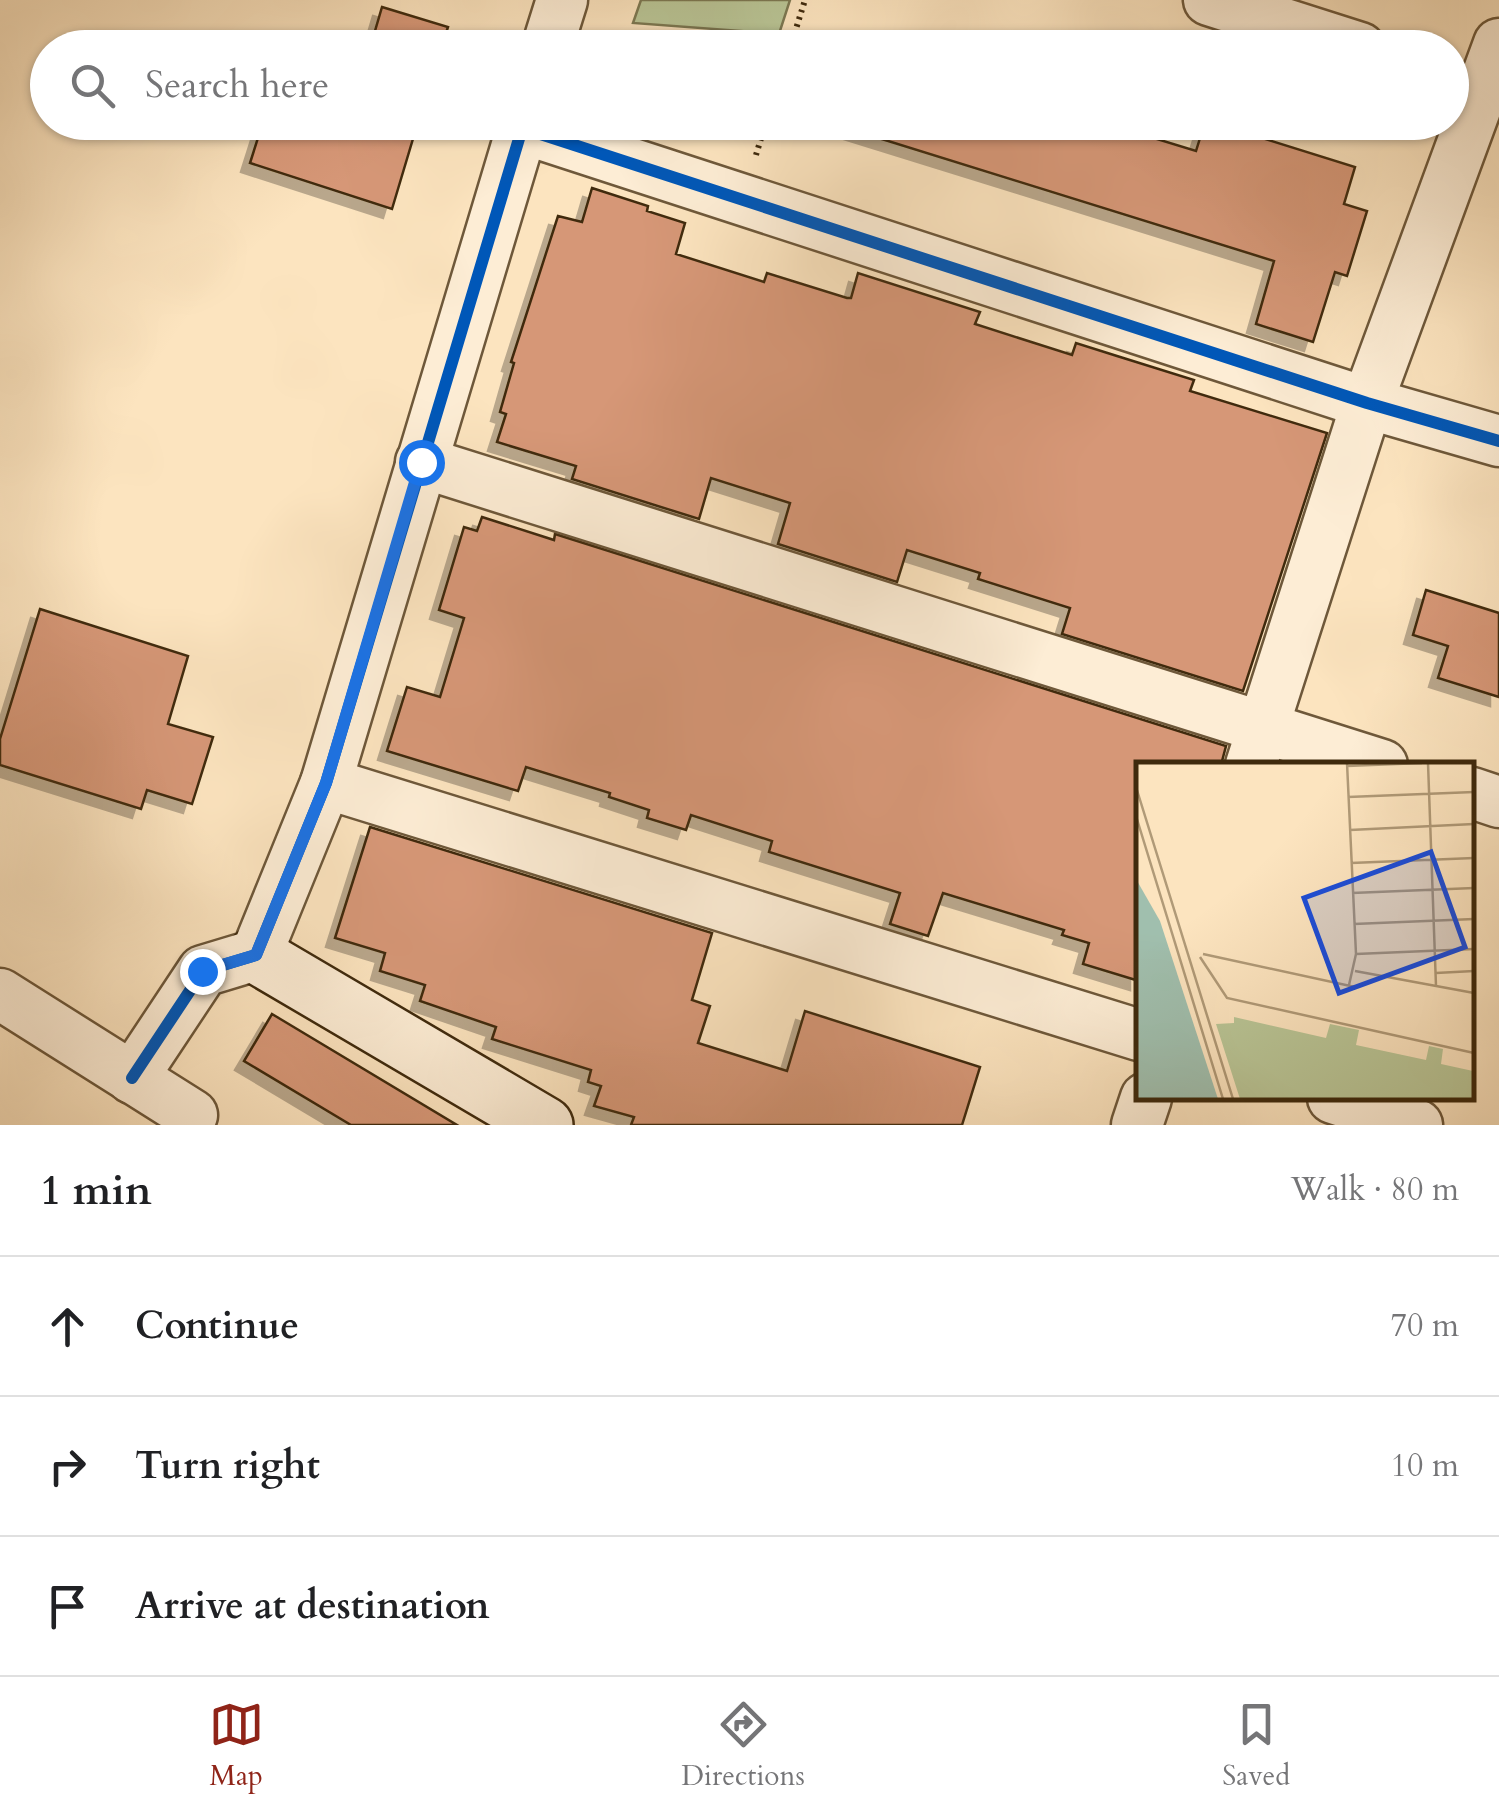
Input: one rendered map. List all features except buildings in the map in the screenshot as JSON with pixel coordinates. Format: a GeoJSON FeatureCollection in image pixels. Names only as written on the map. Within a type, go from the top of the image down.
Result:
{"type":"FeatureCollection","features":[{"type":"Feature","properties":{"kind":"street"},"geometry":{"type":"LineString","coordinates":[[553,30],[562,0]]}},
{"type":"Feature","properties":{"kind":"street"},"geometry":{"type":"LineString","coordinates":[[1209,0],[1303,30]]}},
{"type":"Feature","properties":{"kind":"street"},"geometry":{"type":"LineString","coordinates":[[1469,117],[1484,75]]}},
{"type":"Feature","properties":{"kind":"street"},"geometry":{"type":"LineString","coordinates":[[256,955],[326,783],[518,140]]}},
{"type":"Feature","properties":{"kind":"street"},"geometry":{"type":"LineString","coordinates":[[569,140],[1367,403],[1499,441]]}},
{"type":"Feature","properties":{"kind":"street"},"geometry":{"type":"LineString","coordinates":[[1256,747],[1367,403],[1461,140]]}},
{"type":"Feature","properties":{"kind":"street"},"geometry":{"type":"LineString","coordinates":[[421,462],[1256,747],[1361,762]]}},
{"type":"Feature","properties":{"kind":"street"},"geometry":{"type":"LineString","coordinates":[[326,783],[1136,1034]]}},
{"type":"Feature","properties":{"kind":"street"},"geometry":{"type":"LineString","coordinates":[[1474,794],[1499,802]]}},
{"type":"Feature","properties":{"kind":"street"},"geometry":{"type":"LineString","coordinates":[[132,1078],[202,971],[256,955],[545,1125]]}},
{"type":"Feature","properties":{"kind":"street"},"geometry":{"type":"LineString","coordinates":[[0,994],[192,1115]]}},
{"type":"Feature","properties":{"kind":"street"},"geometry":{"type":"LineString","coordinates":[[1138,1125],[1145,1100]]}},
{"type":"Feature","properties":{"kind":"street"},"geometry":{"type":"LineString","coordinates":[[1338,1100],[1417,1125]]}},
{"type":"Feature","properties":{"kind":"path"},"geometry":{"type":"LineString","coordinates":[[796,30],[805,0]]}},
{"type":"Feature","properties":{"kind":"green space"},"geometry":{"type":"Polygon","coordinates":[[[641,0],[790,0],[780,30],[633,23],[641,0]]]}},
{"type":"Feature","properties":{"kind":"cycle path"},"geometry":{"type":"LineString","coordinates":[[132,1078],[203,971],[256,955],[326,783],[519,140]]}},
{"type":"Feature","properties":{"kind":"cycle path"},"geometry":{"type":"LineString","coordinates":[[559,140],[1367,403],[1499,441]]}},
{"type":"Feature","properties":{"kind":"route"},"geometry":{"type":"LineString","coordinates":[[202,971],[256,955],[326,783],[421,462]]}}]}
